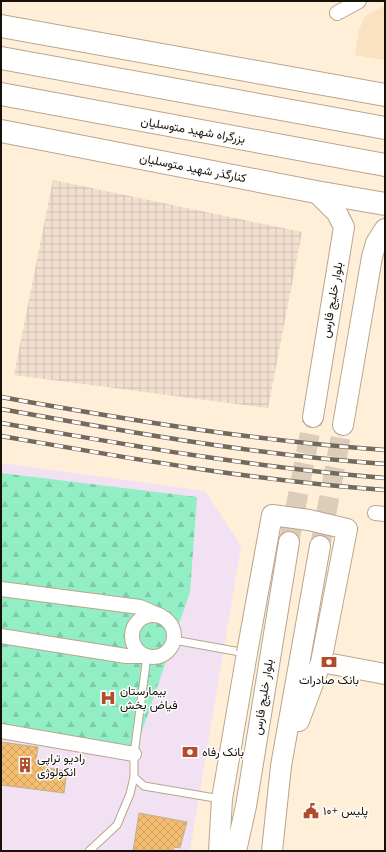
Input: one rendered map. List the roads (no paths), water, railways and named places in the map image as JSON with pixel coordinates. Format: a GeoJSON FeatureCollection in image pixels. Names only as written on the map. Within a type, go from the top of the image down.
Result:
{"type":"FeatureCollection","features":[{"type":"Feature","properties":{"kind":"main road"},"geometry":{"type":"LineString","coordinates":[[1,26],[385,95]]}},
{"type":"Feature","properties":{"kind":"main road"},"geometry":{"type":"LineString","coordinates":[[1,58],[385,128]]}},
{"type":"Feature","properties":{"kind":"main road","name":"بزرگراه شهید متوسلیان"},"geometry":{"type":"LineString","coordinates":[[1,94],[385,165]]}},
{"type":"Feature","properties":{"kind":"main road","name":"کنارگذر شهید متوسلیان"},"geometry":{"type":"LineString","coordinates":[[1,131],[385,204]]}},
{"type":"Feature","properties":{"kind":"main road","name":"بلوار خلیج فارس"},"geometry":{"type":"LineString","coordinates":[[313,417],[344,227],[337,213],[316,192]]}},
{"type":"Feature","properties":{"kind":"main road"},"geometry":{"type":"LineString","coordinates":[[343,425],[372,258],[376,243],[385,229]]}},
{"type":"Feature","properties":{"kind":"main road"},"geometry":{"type":"LineString","coordinates":[[219,851],[222,799],[272,515],[309,520],[347,529],[320,662],[281,766]]}},
{"type":"Feature","properties":{"kind":"main road","name":"بلوار خلیج فارس"},"geometry":{"type":"LineString","coordinates":[[236,851],[246,806],[289,542]]}},
{"type":"Feature","properties":{"kind":"main road"},"geometry":{"type":"LineString","coordinates":[[272,851],[281,766],[320,546]]}},
{"type":"Feature","properties":{"kind":"main road"},"geometry":{"type":"LineString","coordinates":[[320,662],[385,674]]}},
{"type":"Feature","properties":{"kind":"street"},"geometry":{"type":"LineString","coordinates":[[337,13],[359,1]]}},
{"type":"Feature","properties":{"kind":"street"},"geometry":{"type":"LineString","coordinates":[[1,589],[140,607],[167,620],[172,626],[174,640],[171,647],[160,656],[126,656],[1,636]]}},
{"type":"Feature","properties":{"kind":"street"},"geometry":{"type":"LineString","coordinates":[[147,656],[135,647],[132,641],[133,628],[136,622],[142,618],[154,615],[161,616]]}},
{"type":"Feature","properties":{"kind":"street"},"geometry":{"type":"LineString","coordinates":[[1,731],[134,754]]}},
{"type":"Feature","properties":{"kind":"lane"},"geometry":{"type":"LineString","coordinates":[[174,640],[247,653]]}},
{"type":"Feature","properties":{"kind":"lane"},"geometry":{"type":"LineString","coordinates":[[90,851],[117,825],[130,794],[134,777],[134,754],[147,656]]}},
{"type":"Feature","properties":{"kind":"lane"},"geometry":{"type":"LineString","coordinates":[[134,777],[144,786],[222,799]]}},
{"type":"Feature","properties":{"kind":"tunnel"},"geometry":{"type":"LineString","coordinates":[[289,542],[313,417]]}},
{"type":"Feature","properties":{"kind":"tunnel"},"geometry":{"type":"LineString","coordinates":[[320,546],[343,425]]}},
{"type":"Feature","properties":{"kind":"railway"},"geometry":{"type":"LineString","coordinates":[[1,397],[192,429],[288,441],[385,450]]}},
{"type":"Feature","properties":{"kind":"railway"},"geometry":{"type":"LineString","coordinates":[[1,409],[240,449],[385,464]]}},
{"type":"Feature","properties":{"kind":"railway"},"geometry":{"type":"LineString","coordinates":[[1,423],[241,462],[337,474],[385,478]]}},
{"type":"Feature","properties":{"kind":"railway"},"geometry":{"type":"LineString","coordinates":[[1,436],[240,475],[385,490]]}},
{"type":"Feature","properties":{"kind":"place","name":"بانک صادرات"},"geometry":{"type":"Point","coordinates":[329,662]}},
{"type":"Feature","properties":{"kind":"place","name":"بیمارستان فیاض بخش"},"geometry":{"type":"Point","coordinates":[108,698]}},
{"type":"Feature","properties":{"kind":"place","name":"بانک رفاه"},"geometry":{"type":"Point","coordinates":[190,752]}},
{"type":"Feature","properties":{"kind":"place","name":"رادیو تراپی انکولوژی"},"geometry":{"type":"Point","coordinates":[25,765]}},
{"type":"Feature","properties":{"kind":"place","name":"پلیس +۱۰"},"geometry":{"type":"Point","coordinates":[311,811]}}]}
